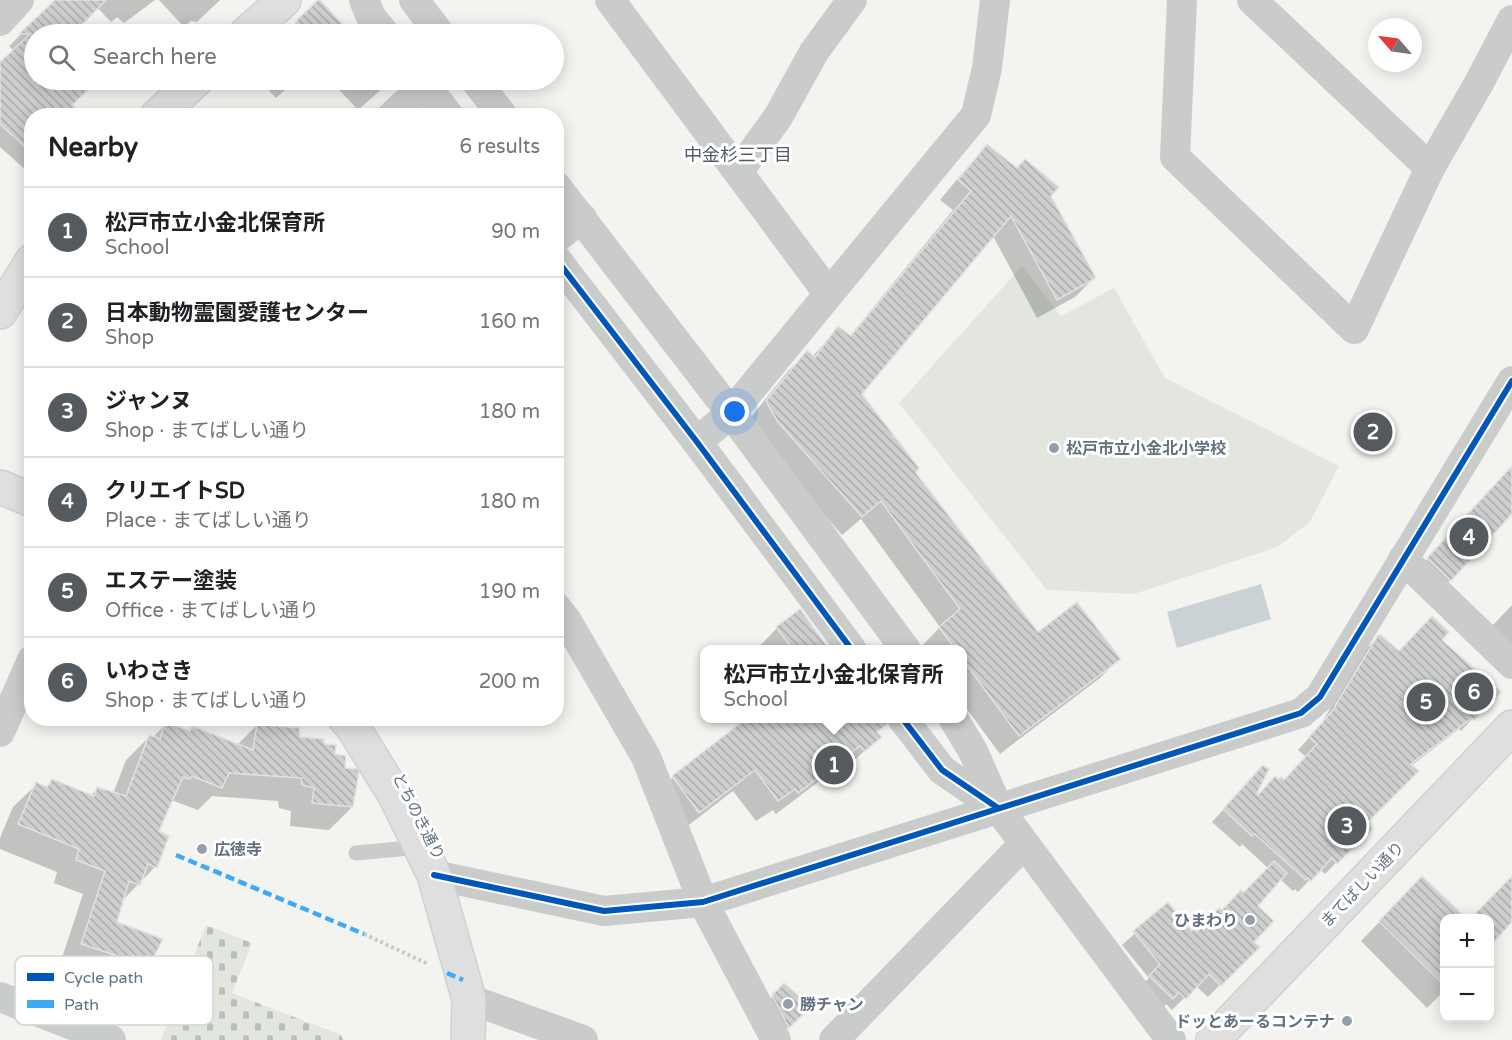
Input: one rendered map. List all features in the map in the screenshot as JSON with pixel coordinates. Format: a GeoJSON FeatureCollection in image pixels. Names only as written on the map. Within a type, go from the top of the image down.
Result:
{"type":"FeatureCollection","features":[{"type":"Feature","properties":{"kind":"street"},"geometry":{"type":"LineString","coordinates":[[0,21],[19,0]]}},
{"type":"Feature","properties":{"kind":"street"},"geometry":{"type":"LineString","coordinates":[[257,24],[284,0]]}},
{"type":"Feature","properties":{"kind":"street"},"geometry":{"type":"LineString","coordinates":[[364,0],[371,17],[377,24]]}},
{"type":"Feature","properties":{"kind":"street"},"geometry":{"type":"LineString","coordinates":[[414,0],[432,24]]}},
{"type":"Feature","properties":{"kind":"street"},"geometry":{"type":"LineString","coordinates":[[610,0],[828,293]]}},
{"type":"Feature","properties":{"kind":"street"},"geometry":{"type":"LineString","coordinates":[[738,172],[778,117],[814,52],[852,0]]}},
{"type":"Feature","properties":{"kind":"street"},"geometry":{"type":"LineString","coordinates":[[697,442],[731,413],[976,115],[987,68],[995,0]]}},
{"type":"Feature","properties":{"kind":"street"},"geometry":{"type":"LineString","coordinates":[[1182,0],[1175,157],[1354,329],[1430,168],[1512,20]]}},
{"type":"Feature","properties":{"kind":"street"},"geometry":{"type":"LineString","coordinates":[[1252,0],[1430,168]]}},
{"type":"Feature","properties":{"kind":"street"},"geometry":{"type":"LineString","coordinates":[[166,108],[185,90]]}},
{"type":"Feature","properties":{"kind":"street"},"geometry":{"type":"LineString","coordinates":[[400,108],[416,90]]}},
{"type":"Feature","properties":{"kind":"street"},"geometry":{"type":"LineString","coordinates":[[430,90],[443,108]]}},
{"type":"Feature","properties":{"kind":"street"},"geometry":{"type":"LineString","coordinates":[[483,90],[497,108]]}},
{"type":"Feature","properties":{"kind":"street"},"geometry":{"type":"LineString","coordinates":[[564,196],[731,413],[902,645]]}},
{"type":"Feature","properties":{"kind":"street"},"geometry":{"type":"LineString","coordinates":[[564,232],[582,218]]}},
{"type":"Feature","properties":{"kind":"street"},"geometry":{"type":"LineString","coordinates":[[564,269],[697,442],[848,645]]}},
{"type":"Feature","properties":{"kind":"street"},"geometry":{"type":"LineString","coordinates":[[0,312],[24,274]]}},
{"type":"Feature","properties":{"kind":"street"},"geometry":{"type":"LineString","coordinates":[[427,861],[604,911],[703,902],[1301,713],[1320,697],[1512,381]]}},
{"type":"Feature","properties":{"kind":"street"},"geometry":{"type":"LineString","coordinates":[[0,487],[24,497]]}},
{"type":"Feature","properties":{"kind":"street"},"geometry":{"type":"LineString","coordinates":[[1403,559],[1512,664]]}},
{"type":"Feature","properties":{"kind":"street"},"geometry":{"type":"LineString","coordinates":[[564,617],[646,757],[703,902],[776,1040]]}},
{"type":"Feature","properties":{"kind":"street"},"geometry":{"type":"LineString","coordinates":[[0,732],[18,673]]}},
{"type":"Feature","properties":{"kind":"street"},"geometry":{"type":"LineString","coordinates":[[906,723],[942,770],[998,808]]}},
{"type":"Feature","properties":{"kind":"street"},"geometry":{"type":"LineString","coordinates":[[956,723],[973,751],[998,808],[1171,1040]]}},
{"type":"Feature","properties":{"kind":"street","name":"とちのき通り"},"geometry":{"type":"LineString","coordinates":[[352,726],[396,797],[427,861],[469,999],[468,1040]]}},
{"type":"Feature","properties":{"kind":"street","name":"まてばしい通り"},"geometry":{"type":"LineString","coordinates":[[1212,1040],[1512,727]]}},
{"type":"Feature","properties":{"kind":"street"},"geometry":{"type":"LineString","coordinates":[[834,1040],[1024,844]]}},
{"type":"Feature","properties":{"kind":"street"},"geometry":{"type":"LineString","coordinates":[[0,997],[15,1003]]}},
{"type":"Feature","properties":{"kind":"street"},"geometry":{"type":"LineString","coordinates":[[469,999],[584,1040]]}},
{"type":"Feature","properties":{"kind":"street"},"geometry":{"type":"LineString","coordinates":[[72,1025],[111,1040]]}},
{"type":"Feature","properties":{"kind":"lane"},"geometry":{"type":"LineString","coordinates":[[356,853],[427,861]]}},
{"type":"Feature","properties":{"kind":"path"},"geometry":{"type":"LineString","coordinates":[[364,934],[437,968]]}},
{"type":"Feature","properties":{"kind":"green space"},"geometry":{"type":"Polygon","coordinates":[[[1022,266],[1061,316],[1114,288],[1165,378],[1339,466],[1310,522],[1277,547],[1134,594],[1047,590],[899,403],[1022,266]]]}},
{"type":"Feature","properties":{"kind":"green space"},"geometry":{"type":"Polygon","coordinates":[[[206,925],[252,943],[232,993],[341,1035],[343,1040],[161,1040],[167,1025],[213,1025],[213,956],[194,956],[206,925]]]}},
{"type":"Feature","properties":{"kind":"shaded area"},"geometry":{"type":"Polygon","coordinates":[[[1261,584],[1271,619],[1177,648],[1167,612],[1261,584]]]}},
{"type":"Feature","properties":{"kind":"building"},"geometry":{"type":"Polygon","coordinates":[[[55,0],[106,0],[83,24],[30,24],[55,0]]]}},
{"type":"Feature","properties":{"kind":"building"},"geometry":{"type":"Polygon","coordinates":[[[320,0],[343,24],[299,24],[296,21],[320,0]]]}},
{"type":"Feature","properties":{"kind":"building"},"geometry":{"type":"Polygon","coordinates":[[[24,40],[24,90],[88,90],[72,105],[75,108],[24,108],[24,146],[0,124],[0,62],[24,40]]]}},
{"type":"Feature","properties":{"kind":"building"},"geometry":{"type":"Polygon","coordinates":[[[987,144],[1017,168],[1025,159],[1059,187],[1051,196],[1096,278],[1057,300],[1011,216],[862,394],[919,468],[916,473],[1038,632],[1077,602],[1121,659],[1019,736],[967,665],[967,645],[952,645],[939,627],[960,609],[881,501],[862,517],[778,422],[766,401],[807,350],[815,357],[838,326],[851,336],[971,191],[958,180],[987,144]]]}},
{"type":"Feature","properties":{"kind":"building"},"geometry":{"type":"Polygon","coordinates":[[[1512,466],[1512,514],[1451,581],[1427,558],[1512,466]]]}},
{"type":"Feature","properties":{"kind":"building"},"geometry":{"type":"Polygon","coordinates":[[[800,609],[826,645],[789,645],[776,627],[800,609]]]}},
{"type":"Feature","properties":{"kind":"building"},"geometry":{"type":"Polygon","coordinates":[[[1432,616],[1449,632],[1442,640],[1501,692],[1474,720],[1472,718],[1411,764],[1419,771],[1369,821],[1372,829],[1337,864],[1332,858],[1311,881],[1308,878],[1306,880],[1255,834],[1252,836],[1223,809],[1263,765],[1269,769],[1258,795],[1275,776],[1284,780],[1317,744],[1309,737],[1336,707],[1378,635],[1399,651],[1432,616]]]}},
{"type":"Feature","properties":{"kind":"building"},"geometry":{"type":"Polygon","coordinates":[[[741,723],[887,724],[877,732],[882,737],[865,751],[860,746],[798,793],[795,789],[778,801],[755,770],[699,813],[672,776],[741,723]]]}},
{"type":"Feature","properties":{"kind":"building"},"geometry":{"type":"Polygon","coordinates":[[[164,726],[176,726],[190,731],[192,726],[253,750],[257,726],[299,728],[300,737],[323,739],[325,744],[336,745],[335,754],[346,756],[345,768],[357,769],[359,772],[353,807],[312,803],[314,788],[302,785],[301,778],[229,773],[222,788],[192,776],[190,779],[183,777],[159,831],[169,836],[157,868],[148,864],[140,885],[129,881],[117,922],[163,939],[154,956],[118,956],[81,944],[105,871],[76,860],[79,849],[18,824],[36,782],[47,787],[52,779],[94,796],[97,787],[126,796],[149,735],[160,739],[164,726]]]}},
{"type":"Feature","properties":{"kind":"building"},"geometry":{"type":"Polygon","coordinates":[[[1274,861],[1287,873],[1258,906],[1274,921],[1254,942],[1260,947],[1221,986],[1209,974],[1186,999],[1179,992],[1173,999],[1149,976],[1160,964],[1133,931],[1168,902],[1192,931],[1194,928],[1197,931],[1219,908],[1222,910],[1241,890],[1243,893],[1274,861]]]}},
{"type":"Feature","properties":{"kind":"building"},"geometry":{"type":"Polygon","coordinates":[[[1422,876],[1462,914],[1440,914],[1440,981],[1379,921],[1422,876]]]}},
{"type":"Feature","properties":{"kind":"building"},"geometry":{"type":"Polygon","coordinates":[[[1512,876],[1512,922],[1494,942],[1494,914],[1475,914],[1512,876]]]}},
{"type":"Feature","properties":{"kind":"building","name":"勝チャン"},"geometry":{"type":"Polygon","coordinates":[[[784,983],[811,1007],[789,1028],[772,995],[784,983]]]}},
{"type":"Feature","properties":{"kind":"marked path"},"geometry":{"type":"LineString","coordinates":[[176,855],[364,934]]}},
{"type":"Feature","properties":{"kind":"marked path"},"geometry":{"type":"LineString","coordinates":[[447,973],[463,980]]}},
{"type":"Feature","properties":{"kind":"cycle path"},"geometry":{"type":"LineString","coordinates":[[564,269],[697,442],[848,645]]}},
{"type":"Feature","properties":{"kind":"cycle path"},"geometry":{"type":"LineString","coordinates":[[434,875],[604,911],[703,902],[1301,713],[1320,697],[1512,381]]}},
{"type":"Feature","properties":{"kind":"cycle path"},"geometry":{"type":"LineString","coordinates":[[906,723],[942,770],[998,808]]}},
{"type":"Feature","properties":{"kind":"place","name":"日本動物霊園愛護センター"},"geometry":{"type":"Point","coordinates":[1373,432]}},
{"type":"Feature","properties":{"kind":"place","name":"松戸市立小金北小学校"},"geometry":{"type":"Point","coordinates":[1054,448]}},
{"type":"Feature","properties":{"kind":"place","name":"クリエイトSD"},"geometry":{"type":"Point","coordinates":[1469,537]}},
{"type":"Feature","properties":{"kind":"place","name":"いわさき"},"geometry":{"type":"Point","coordinates":[1474,692]}},
{"type":"Feature","properties":{"kind":"place","name":"エステー塗装"},"geometry":{"type":"Point","coordinates":[1426,702]}},
{"type":"Feature","properties":{"kind":"place","name":"松戸市立小金北保育所"},"geometry":{"type":"Point","coordinates":[834,765]}},
{"type":"Feature","properties":{"kind":"place","name":"ジャンヌ"},"geometry":{"type":"Point","coordinates":[1347,826]}},
{"type":"Feature","properties":{"kind":"place","name":"広徳寺"},"geometry":{"type":"Point","coordinates":[202,849]}},
{"type":"Feature","properties":{"kind":"place","name":"ひまわり"},"geometry":{"type":"Point","coordinates":[1250,920]}},
{"type":"Feature","properties":{"kind":"place","name":"勝チャン"},"geometry":{"type":"Point","coordinates":[788,1004]}},
{"type":"Feature","properties":{"kind":"place","name":"ドッとあーるコンテナ"},"geometry":{"type":"Point","coordinates":[1347,1021]}},
{"type":"Feature","properties":{"kind":"district","name":"中金杉三丁目"},"geometry":{"type":"Point","coordinates":[738,155]}}]}
